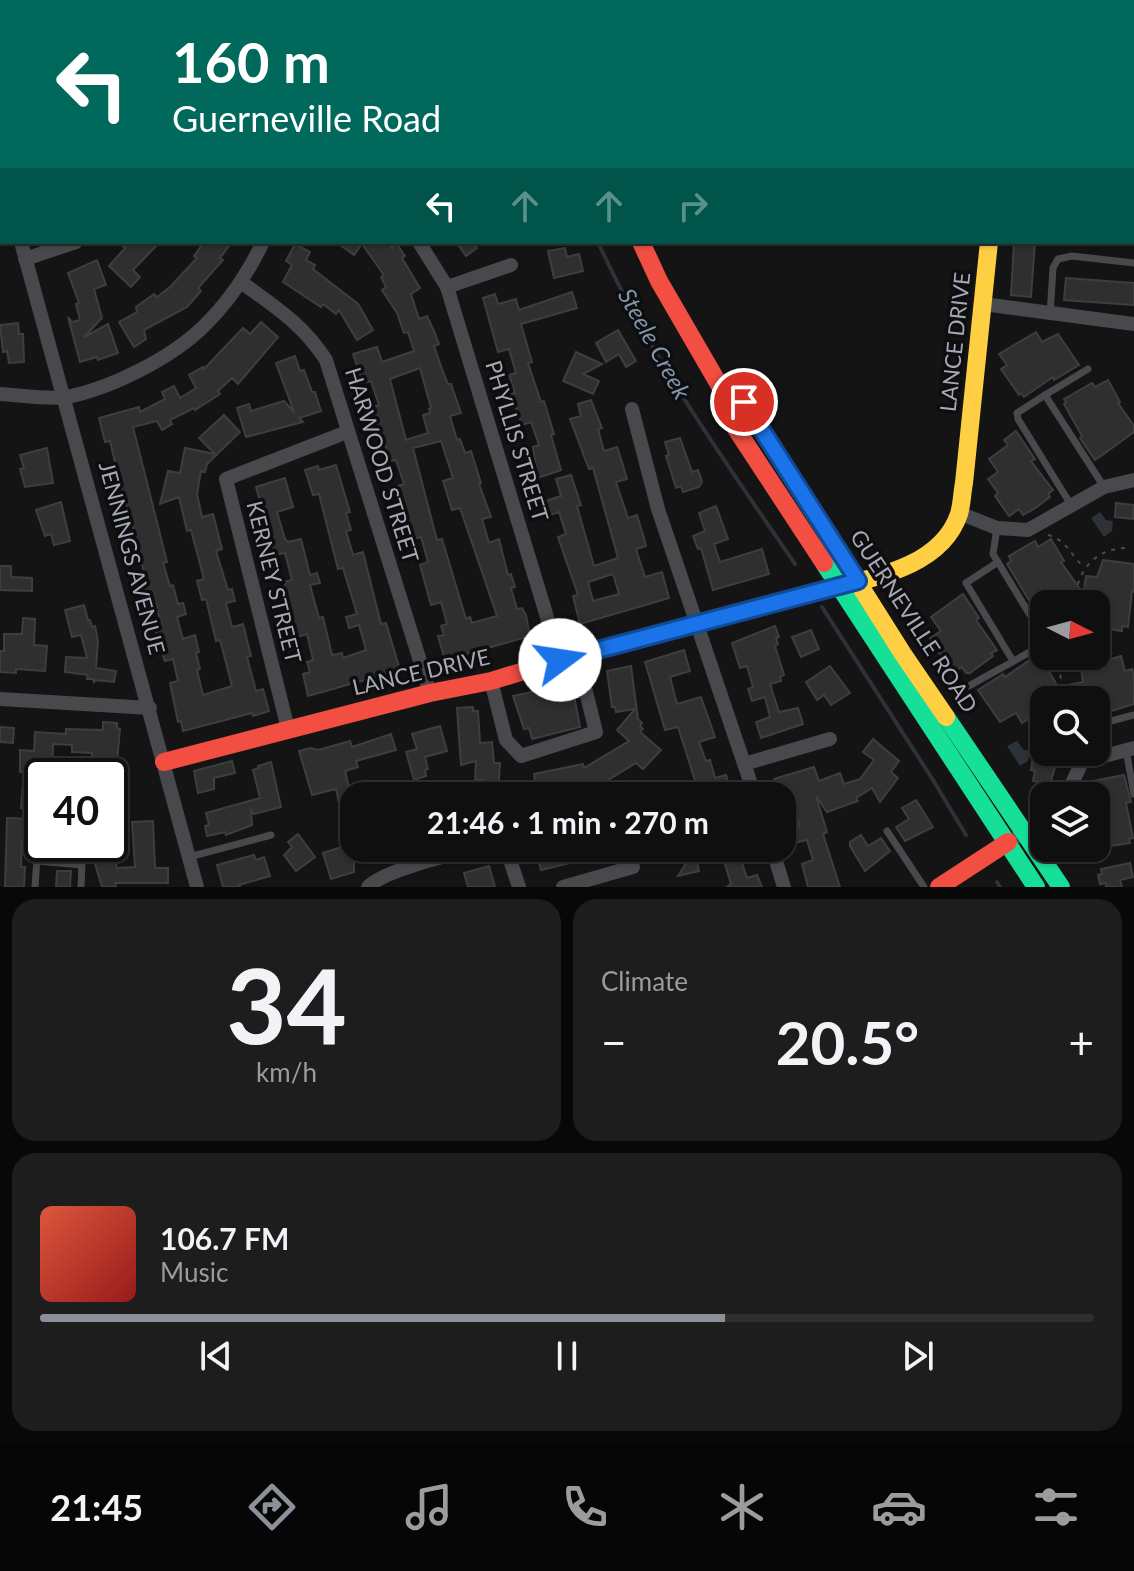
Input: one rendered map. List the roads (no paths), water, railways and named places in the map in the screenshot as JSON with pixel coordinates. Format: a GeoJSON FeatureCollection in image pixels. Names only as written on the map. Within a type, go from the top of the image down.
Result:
{"type":"FeatureCollection","features":[{"type":"Feature","properties":{"kind":"main road","name":"GUERNEVILLE ROAD"},"geometry":{"type":"LineString","coordinates":[[642,244],[659,281],[721,388],[727,415],[1036,887]]}},
{"type":"Feature","properties":{"kind":"main road","name":"LANCE DRIVE"},"geometry":{"type":"LineString","coordinates":[[164,762],[430,693],[491,681],[698,621],[858,581],[926,557],[944,539],[959,513],[989,244]]}},
{"type":"Feature","properties":{"kind":"main road","name":"GUERNEVILLE ROAD"},"geometry":{"type":"LineString","coordinates":[[721,388],[744,402],[903,654],[1061,887]]}},
{"type":"Feature","properties":{"kind":"main road"},"geometry":{"type":"LineString","coordinates":[[939,887],[1008,842]]}},
{"type":"Feature","properties":{"kind":"street","name":"JENNINGS AVENUE"},"geometry":{"type":"LineString","coordinates":[[21,244],[197,887]]}},
{"type":"Feature","properties":{"kind":"street"},"geometry":{"type":"LineString","coordinates":[[25,259],[70,244]]}},
{"type":"Feature","properties":{"kind":"street"},"geometry":{"type":"LineString","coordinates":[[0,394],[65,397],[118,380],[166,355],[203,328],[241,282],[262,244]]}},
{"type":"Feature","properties":{"kind":"street","name":"PHYLLIS STREET"},"geometry":{"type":"LineString","coordinates":[[420,244],[447,287],[596,732],[521,756],[506,740],[491,681]]}},
{"type":"Feature","properties":{"kind":"street"},"geometry":{"type":"LineString","coordinates":[[447,287],[511,265]]}},
{"type":"Feature","properties":{"kind":"street","name":"HARWOOD STREET"},"geometry":{"type":"LineString","coordinates":[[241,282],[295,321],[311,337],[326,360],[430,693]]}},
{"type":"Feature","properties":{"kind":"street"},"geometry":{"type":"LineString","coordinates":[[983,304],[1134,324]]}},
{"type":"Feature","properties":{"kind":"street"},"geometry":{"type":"LineString","coordinates":[[632,409],[658,509],[750,782]]}},
{"type":"Feature","properties":{"kind":"street","name":"KERNEY STREET"},"geometry":{"type":"LineString","coordinates":[[288,729],[226,479],[347,432]]}},
{"type":"Feature","properties":{"kind":"street"},"geometry":{"type":"LineString","coordinates":[[959,513],[997,528],[1028,530],[1104,487],[1134,480]]}},
{"type":"Feature","properties":{"kind":"street"},"geometry":{"type":"LineString","coordinates":[[0,699],[150,708]]}},
{"type":"Feature","properties":{"kind":"street"},"geometry":{"type":"LineString","coordinates":[[744,764],[830,739]]}},
{"type":"Feature","properties":{"kind":"street"},"geometry":{"type":"LineString","coordinates":[[1072,782],[1082,762],[1130,749]]}},
{"type":"Feature","properties":{"kind":"street"},"geometry":{"type":"LineString","coordinates":[[1008,842],[1030,829]]}},
{"type":"Feature","properties":{"kind":"street"},"geometry":{"type":"LineString","coordinates":[[368,887],[373,881],[430,862]]}},
{"type":"Feature","properties":{"kind":"street"},"geometry":{"type":"LineString","coordinates":[[511,862],[519,887]]}},
{"type":"Feature","properties":{"kind":"street"},"geometry":{"type":"LineString","coordinates":[[776,862],[784,887]]}},
{"type":"Feature","properties":{"kind":"street"},"geometry":{"type":"LineString","coordinates":[[563,887],[633,867]]}},
{"type":"Feature","properties":{"kind":"lane"},"geometry":{"type":"LineString","coordinates":[[1050,315],[1053,268],[1058,259],[1072,256],[1134,263]]}},
{"type":"Feature","properties":{"kind":"lane"},"geometry":{"type":"LineString","coordinates":[[1071,505],[1017,413],[1088,369]]}},
{"type":"Feature","properties":{"kind":"lane"},"geometry":{"type":"LineString","coordinates":[[1045,395],[1104,487]]}},
{"type":"Feature","properties":{"kind":"lane"},"geometry":{"type":"LineString","coordinates":[[997,528],[993,554],[1030,616]]}},
{"type":"Feature","properties":{"kind":"lane"},"geometry":{"type":"LineString","coordinates":[[998,562],[966,583],[1013,661]]}},
{"type":"Feature","properties":{"kind":"lane"},"geometry":{"type":"LineString","coordinates":[[969,686],[1030,649]]}},
{"type":"Feature","properties":{"kind":"lane"},"geometry":{"type":"LineString","coordinates":[[1110,721],[1134,715]]}},
{"type":"Feature","properties":{"kind":"lane"},"geometry":{"type":"LineString","coordinates":[[1130,749],[1134,794]]}},
{"type":"Feature","properties":{"kind":"lane"},"geometry":{"type":"LineString","coordinates":[[887,831],[924,887]]}},
{"type":"Feature","properties":{"kind":"lane"},"geometry":{"type":"LineString","coordinates":[[189,857],[271,835]]}},
{"type":"Feature","properties":{"kind":"lane"},"geometry":{"type":"LineString","coordinates":[[35,887],[37,862]]}},
{"type":"Feature","properties":{"kind":"lane"},"geometry":{"type":"LineString","coordinates":[[48,862],[82,865],[81,887]]}},
{"type":"Feature","properties":{"kind":"waterway","name":"Steele Creek"},"geometry":{"type":"LineString","coordinates":[[599,244],[664,367],[795,564]]}},
{"type":"Feature","properties":{"kind":"waterway","name":"Steele Creek"},"geometry":{"type":"LineString","coordinates":[[822,607],[966,835]]}},
{"type":"Feature","properties":{"kind":"waterway","name":"Steele Creek"},"geometry":{"type":"LineString","coordinates":[[997,882],[1000,887]]}}]}
